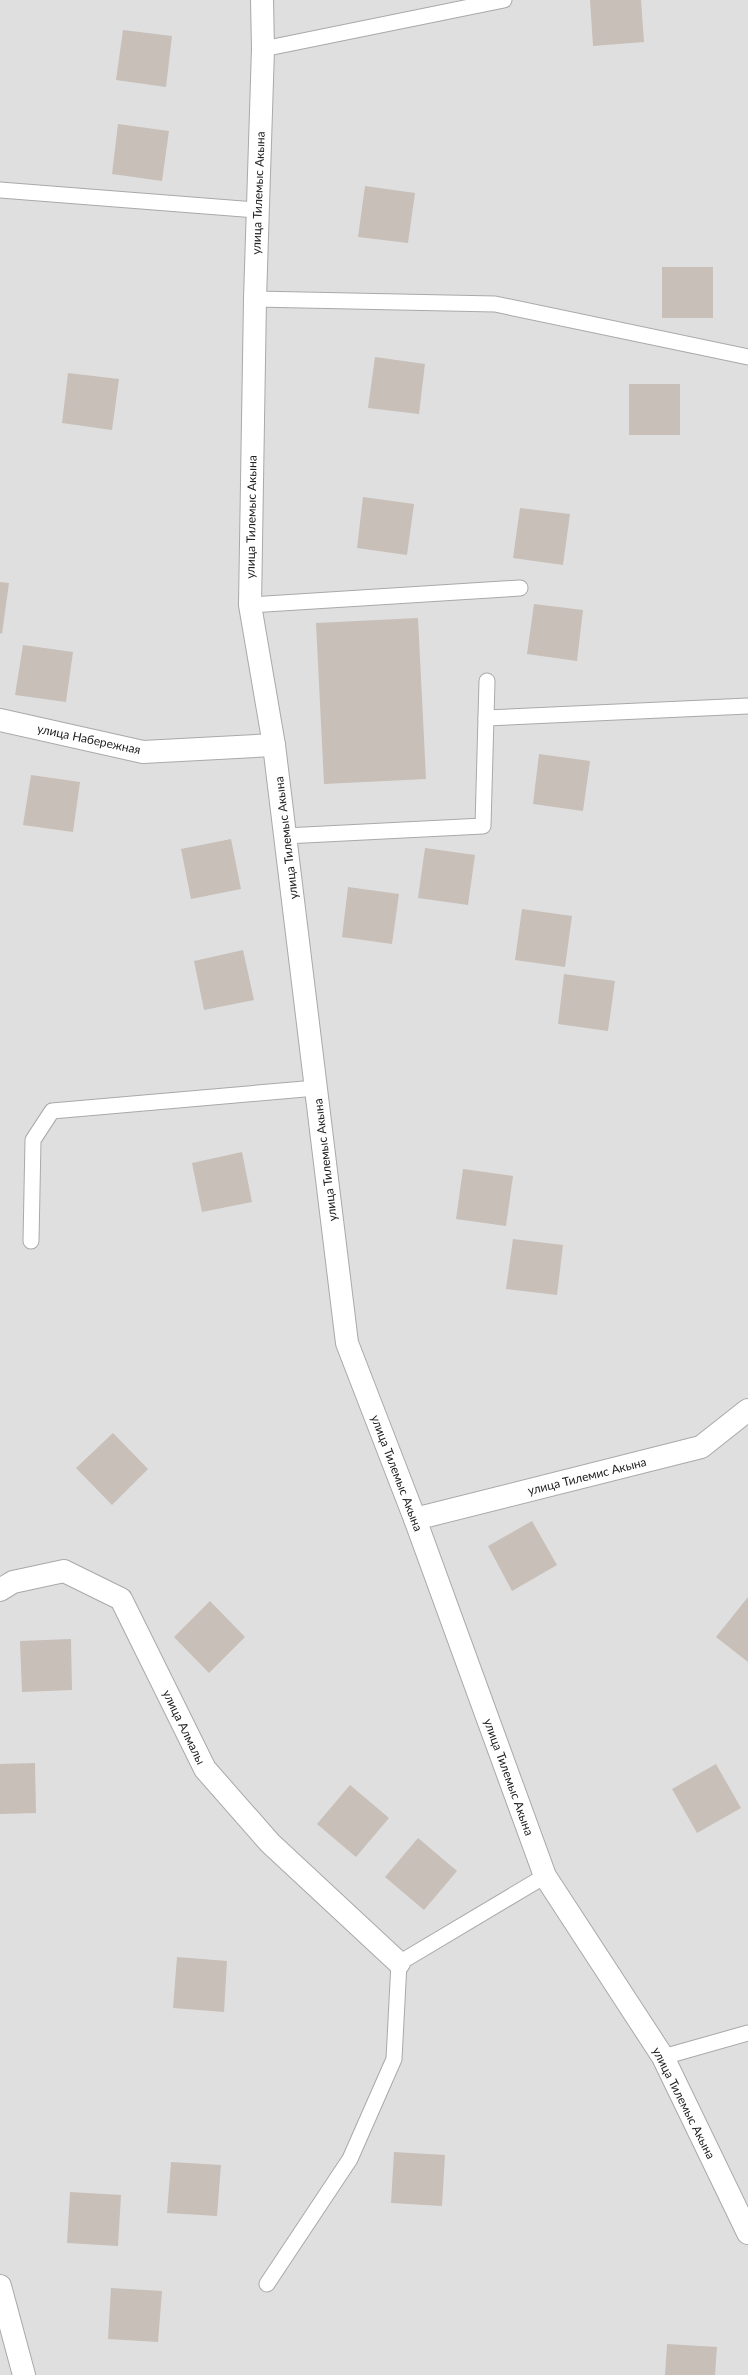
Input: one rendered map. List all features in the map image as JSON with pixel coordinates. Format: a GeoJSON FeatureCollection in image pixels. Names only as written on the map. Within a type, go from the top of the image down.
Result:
{"type":"FeatureCollection","features":[{"type":"Feature","properties":{"kind":"street","name":"улица Тилемыс Акына"},"geometry":{"type":"LineString","coordinates":[[262,0],[263,49],[257,210],[250,605],[274,745],[347,1343],[415,1519],[545,1876],[663,2057],[748,2233]]}},
{"type":"Feature","properties":{"kind":"street","name":"улица Набережная"},"geometry":{"type":"LineString","coordinates":[[0,720],[143,752],[274,745]]}},
{"type":"Feature","properties":{"kind":"street","name":"улица Тилемис Акына"},"geometry":{"type":"LineString","coordinates":[[415,1519],[701,1448],[748,1410]]}},
{"type":"Feature","properties":{"kind":"street","name":"улица Алмалы"},"geometry":{"type":"LineString","coordinates":[[0,1590],[13,1582],[64,1571],[121,1599],[205,1769],[270,1842],[399,1963]]}},
{"type":"Feature","properties":{"kind":"street"},"geometry":{"type":"LineString","coordinates":[[0,2286],[24,2375]]}},
{"type":"Feature","properties":{"kind":"lane"},"geometry":{"type":"LineString","coordinates":[[263,49],[504,0]]}},
{"type":"Feature","properties":{"kind":"lane"},"geometry":{"type":"LineString","coordinates":[[0,190],[257,210]]}},
{"type":"Feature","properties":{"kind":"lane"},"geometry":{"type":"LineString","coordinates":[[255,299],[495,304],[748,357]]}},
{"type":"Feature","properties":{"kind":"lane"},"geometry":{"type":"LineString","coordinates":[[250,605],[520,588]]}},
{"type":"Feature","properties":{"kind":"lane"},"geometry":{"type":"LineString","coordinates":[[285,836],[483,826],[487,681]]}},
{"type":"Feature","properties":{"kind":"lane"},"geometry":{"type":"LineString","coordinates":[[486,718],[748,706]]}},
{"type":"Feature","properties":{"kind":"lane"},"geometry":{"type":"LineString","coordinates":[[31,1241],[33,1140],[52,1111],[316,1088]]}},
{"type":"Feature","properties":{"kind":"lane"},"geometry":{"type":"LineString","coordinates":[[267,2284],[350,2159],[394,2059],[399,1963],[545,1876]]}},
{"type":"Feature","properties":{"kind":"lane"},"geometry":{"type":"LineString","coordinates":[[663,2057],[748,2033]]}},
{"type":"Feature","properties":{"kind":"shaded area"},"geometry":{"type":"Polygon","coordinates":[[[0,0],[748,0],[748,2375],[0,2375],[0,0]]]}},
{"type":"Feature","properties":{"kind":"building"},"geometry":{"type":"Polygon","coordinates":[[[590,0],[641,0],[644,42],[593,46],[590,0]]]}},
{"type":"Feature","properties":{"kind":"building"},"geometry":{"type":"Polygon","coordinates":[[[123,30],[172,36],[166,87],[116,80],[123,30]]]}},
{"type":"Feature","properties":{"kind":"building"},"geometry":{"type":"Polygon","coordinates":[[[118,124],[169,131],[162,181],[112,174],[118,124]]]}},
{"type":"Feature","properties":{"kind":"building"},"geometry":{"type":"Polygon","coordinates":[[[365,186],[415,193],[408,243],[358,237],[365,186]]]}},
{"type":"Feature","properties":{"kind":"building"},"geometry":{"type":"Polygon","coordinates":[[[662,267],[713,267],[713,318],[662,318],[662,267]]]}},
{"type":"Feature","properties":{"kind":"building"},"geometry":{"type":"Polygon","coordinates":[[[375,357],[425,364],[419,414],[368,408],[375,357]]]}},
{"type":"Feature","properties":{"kind":"building"},"geometry":{"type":"Polygon","coordinates":[[[68,373],[119,379],[112,430],[62,423],[68,373]]]}},
{"type":"Feature","properties":{"kind":"building"},"geometry":{"type":"Polygon","coordinates":[[[629,384],[680,384],[680,435],[629,435],[629,384]]]}},
{"type":"Feature","properties":{"kind":"building"},"geometry":{"type":"Polygon","coordinates":[[[363,497],[414,504],[407,555],[357,548],[363,497]]]}},
{"type":"Feature","properties":{"kind":"building"},"geometry":{"type":"Polygon","coordinates":[[[520,508],[570,514],[563,565],[513,558],[520,508]]]}},
{"type":"Feature","properties":{"kind":"building"},"geometry":{"type":"Polygon","coordinates":[[[0,582],[9,583],[2,634],[0,633],[0,582]]]}},
{"type":"Feature","properties":{"kind":"building"},"geometry":{"type":"Polygon","coordinates":[[[534,604],[583,610],[577,661],[527,654],[534,604]]]}},
{"type":"Feature","properties":{"kind":"building"},"geometry":{"type":"Polygon","coordinates":[[[418,618],[426,779],[324,784],[316,623],[418,618]]]}},
{"type":"Feature","properties":{"kind":"building"},"geometry":{"type":"Polygon","coordinates":[[[23,645],[73,652],[66,702],[15,695],[23,645]]]}},
{"type":"Feature","properties":{"kind":"building"},"geometry":{"type":"Polygon","coordinates":[[[539,754],[590,761],[583,811],[533,804],[539,754]]]}},
{"type":"Feature","properties":{"kind":"building"},"geometry":{"type":"Polygon","coordinates":[[[31,775],[80,782],[73,832],[23,825],[31,775]]]}},
{"type":"Feature","properties":{"kind":"building"},"geometry":{"type":"Polygon","coordinates":[[[231,839],[241,889],[191,899],[181,849],[231,839]]]}},
{"type":"Feature","properties":{"kind":"building"},"geometry":{"type":"Polygon","coordinates":[[[425,848],[475,855],[468,905],[418,898],[425,848]]]}},
{"type":"Feature","properties":{"kind":"building"},"geometry":{"type":"Polygon","coordinates":[[[348,887],[399,894],[392,944],[342,937],[348,887]]]}},
{"type":"Feature","properties":{"kind":"building"},"geometry":{"type":"Polygon","coordinates":[[[522,909],[572,916],[565,967],[515,960],[522,909]]]}},
{"type":"Feature","properties":{"kind":"building"},"geometry":{"type":"Polygon","coordinates":[[[243,950],[254,1000],[204,1010],[194,961],[243,950]]]}},
{"type":"Feature","properties":{"kind":"building"},"geometry":{"type":"Polygon","coordinates":[[[564,974],[615,981],[608,1031],[558,1024],[564,974]]]}},
{"type":"Feature","properties":{"kind":"building"},"geometry":{"type":"Polygon","coordinates":[[[242,1152],[252,1202],[202,1212],[192,1163],[242,1152]]]}},
{"type":"Feature","properties":{"kind":"building"},"geometry":{"type":"Polygon","coordinates":[[[463,1169],[513,1176],[506,1226],[456,1219],[463,1169]]]}},
{"type":"Feature","properties":{"kind":"building"},"geometry":{"type":"Polygon","coordinates":[[[513,1239],[563,1245],[557,1295],[506,1289],[513,1239]]]}},
{"type":"Feature","properties":{"kind":"building"},"geometry":{"type":"Polygon","coordinates":[[[113,1433],[148,1469],[112,1505],[76,1468],[113,1433]]]}},
{"type":"Feature","properties":{"kind":"building"},"geometry":{"type":"Polygon","coordinates":[[[532,1521],[557,1565],[512,1591],[488,1546],[532,1521]]]}},
{"type":"Feature","properties":{"kind":"building"},"geometry":{"type":"Polygon","coordinates":[[[748,1597],[748,1662],[716,1637],[748,1597]]]}},
{"type":"Feature","properties":{"kind":"building"},"geometry":{"type":"Polygon","coordinates":[[[210,1601],[245,1637],[209,1673],[174,1637],[210,1601]]]}},
{"type":"Feature","properties":{"kind":"building"},"geometry":{"type":"Polygon","coordinates":[[[71,1639],[72,1690],[22,1692],[20,1641],[71,1639]]]}},
{"type":"Feature","properties":{"kind":"building"},"geometry":{"type":"Polygon","coordinates":[[[35,1763],[36,1813],[0,1814],[0,1764],[35,1763]]]}},
{"type":"Feature","properties":{"kind":"building"},"geometry":{"type":"Polygon","coordinates":[[[716,1764],[741,1808],[697,1833],[672,1789],[716,1764]]]}},
{"type":"Feature","properties":{"kind":"building"},"geometry":{"type":"Polygon","coordinates":[[[350,1785],[389,1818],[356,1857],[317,1824],[350,1785]]]}},
{"type":"Feature","properties":{"kind":"building"},"geometry":{"type":"Polygon","coordinates":[[[418,1838],[457,1871],[424,1910],[385,1877],[418,1838]]]}},
{"type":"Feature","properties":{"kind":"building"},"geometry":{"type":"Polygon","coordinates":[[[177,1957],[227,1961],[224,2012],[173,2008],[177,1957]]]}},
{"type":"Feature","properties":{"kind":"building"},"geometry":{"type":"Polygon","coordinates":[[[394,2152],[445,2155],[442,2206],[391,2203],[394,2152]]]}},
{"type":"Feature","properties":{"kind":"building"},"geometry":{"type":"Polygon","coordinates":[[[171,2162],[221,2165],[217,2216],[167,2213],[171,2162]]]}},
{"type":"Feature","properties":{"kind":"building"},"geometry":{"type":"Polygon","coordinates":[[[70,2192],[121,2195],[118,2246],[67,2243],[70,2192]]]}},
{"type":"Feature","properties":{"kind":"building"},"geometry":{"type":"Polygon","coordinates":[[[111,2288],[162,2291],[158,2342],[108,2339],[111,2288]]]}},
{"type":"Feature","properties":{"kind":"building"},"geometry":{"type":"Polygon","coordinates":[[[667,2344],[717,2347],[715,2375],[665,2375],[667,2344]]]}}]}
